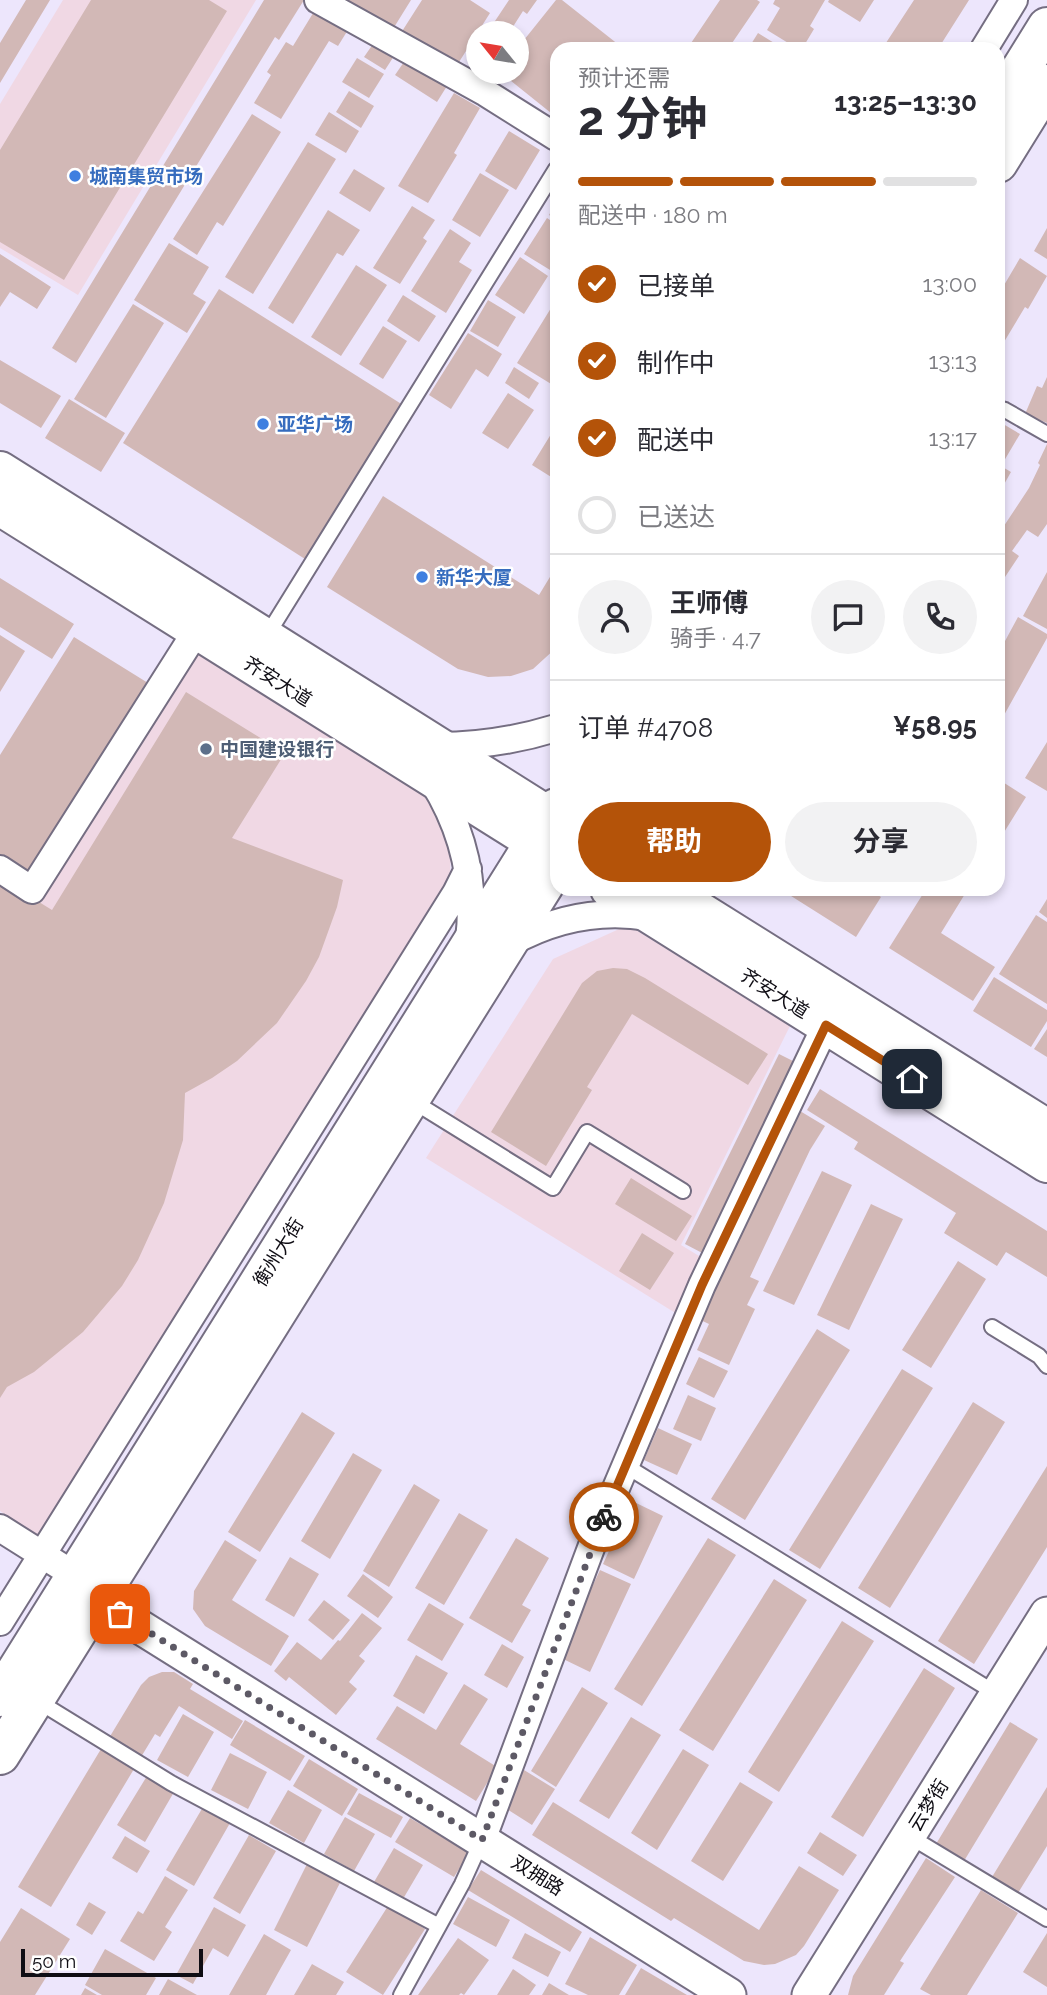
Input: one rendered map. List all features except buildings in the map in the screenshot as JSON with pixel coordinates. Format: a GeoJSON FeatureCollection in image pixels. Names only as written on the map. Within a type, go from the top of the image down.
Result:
{"type":"FeatureCollection","features":[{"type":"Feature","properties":{"kind":"main road"},"geometry":{"type":"LineString","coordinates":[[1005,95],[1047,27]]}},
{"type":"Feature","properties":{"kind":"main road"},"geometry":{"type":"LineString","coordinates":[[1005,152],[1047,84]]}},
{"type":"Feature","properties":{"kind":"main road","name":"齐安大道"},"geometry":{"type":"LineString","coordinates":[[0,471],[266,638],[433,761]]}},
{"type":"Feature","properties":{"kind":"main road","name":"齐安大道"},"geometry":{"type":"LineString","coordinates":[[0,506],[197,630],[433,761],[550,834]]}},
{"type":"Feature","properties":{"kind":"main road","name":"衡州大街"},"geometry":{"type":"LineString","coordinates":[[0,1755],[17,1698],[86,1588],[468,949],[550,838]]}},
{"type":"Feature","properties":{"kind":"main road","name":"衡州大街"},"geometry":{"type":"LineString","coordinates":[[86,1588],[410,1100],[508,943],[550,840]]}},
{"type":"Feature","properties":{"kind":"main road","name":"齐安大道"},"geometry":{"type":"LineString","coordinates":[[668,898],[826,1025],[1047,1163]]}},
{"type":"Feature","properties":{"kind":"main road","name":"齐安大道"},"geometry":{"type":"LineString","coordinates":[[668,898],[1047,1129]]}},
{"type":"Feature","properties":{"kind":"street"},"geometry":{"type":"LineString","coordinates":[[318,0],[486,93],[550,133]]}},
{"type":"Feature","properties":{"kind":"street"},"geometry":{"type":"LineString","coordinates":[[988,42],[1014,0]]}},
{"type":"Feature","properties":{"kind":"street"},"geometry":{"type":"LineString","coordinates":[[0,869],[32,890],[197,630]]}},
{"type":"Feature","properties":{"kind":"street"},"geometry":{"type":"LineString","coordinates":[[468,949],[472,922],[468,869],[462,842],[443,797],[433,761],[469,746],[500,743],[550,730]]}},
{"type":"Feature","properties":{"kind":"street"},"geometry":{"type":"LineString","coordinates":[[0,1622],[449,905],[468,869]]}},
{"type":"Feature","properties":{"kind":"street"},"geometry":{"type":"LineString","coordinates":[[508,943],[546,925],[587,916],[635,915],[668,898]]}},
{"type":"Feature","properties":{"kind":"street"},"geometry":{"type":"LineString","coordinates":[[482,1840],[594,1540],[702,1285],[826,1025]]}},
{"type":"Feature","properties":{"kind":"street","name":"双拥路"},"geometry":{"type":"LineString","coordinates":[[0,1528],[86,1588],[729,1995]]}},
{"type":"Feature","properties":{"kind":"street","name":"云梦街"},"geometry":{"type":"LineString","coordinates":[[808,1995],[997,1694],[1042,1633]]}},
{"type":"Feature","properties":{"kind":"lane"},"geometry":{"type":"LineString","coordinates":[[266,638],[550,179]]}},
{"type":"Feature","properties":{"kind":"lane"},"geometry":{"type":"LineString","coordinates":[[1005,410],[1047,434]]}},
{"type":"Feature","properties":{"kind":"lane"},"geometry":{"type":"LineString","coordinates":[[410,1100],[553,1188],[587,1132],[683,1191]]}},
{"type":"Feature","properties":{"kind":"lane"},"geometry":{"type":"LineString","coordinates":[[992,1327],[1039,1356],[1047,1366]]}},
{"type":"Feature","properties":{"kind":"lane"},"geometry":{"type":"LineString","coordinates":[[626,1466],[997,1694]]}},
{"type":"Feature","properties":{"kind":"lane"},"geometry":{"type":"LineString","coordinates":[[17,1698],[439,1926]]}},
{"type":"Feature","properties":{"kind":"lane"},"geometry":{"type":"LineString","coordinates":[[909,1836],[1047,1919]]}},
{"type":"Feature","properties":{"kind":"lane"},"geometry":{"type":"LineString","coordinates":[[401,1995],[462,1884],[482,1840]]}},
{"type":"Feature","properties":{"kind":"shaded area","name":"城南集贸市场"},"geometry":{"type":"Polygon","coordinates":[[[63,0],[256,0],[78,295],[0,248],[0,104],[63,0]]]}},
{"type":"Feature","properties":{"kind":"shaded area"},"geometry":{"type":"Polygon","coordinates":[[[180,639],[432,799],[451,853],[449,890],[39,1536],[0,1511],[0,863],[30,881],[180,639]]]}},
{"type":"Feature","properties":{"kind":"shaded area"},"geometry":{"type":"Polygon","coordinates":[[[628,925],[790,1026],[681,1245],[704,1259],[677,1314],[426,1158],[553,959],[628,925]]]}},
{"type":"Feature","properties":{"kind":"way so far"},"geometry":{"type":"LineString","coordinates":[[120,1614],[482,1840],[604,1517]]}},
{"type":"Feature","properties":{"kind":"place","name":"城南集贸市场"},"geometry":{"type":"Point","coordinates":[75,176]}},
{"type":"Feature","properties":{"kind":"place","name":"亚华广场"},"geometry":{"type":"Point","coordinates":[263,424]}},
{"type":"Feature","properties":{"kind":"place","name":"新华大厦"},"geometry":{"type":"Point","coordinates":[422,577]}},
{"type":"Feature","properties":{"kind":"place","name":"中国建设银行"},"geometry":{"type":"Point","coordinates":[206,749]}},
{"type":"Feature","properties":{"kind":"route"},"geometry":{"type":"LineString","coordinates":[[604,1517],[702,1285],[826,1025],[912,1079]]}}]}
